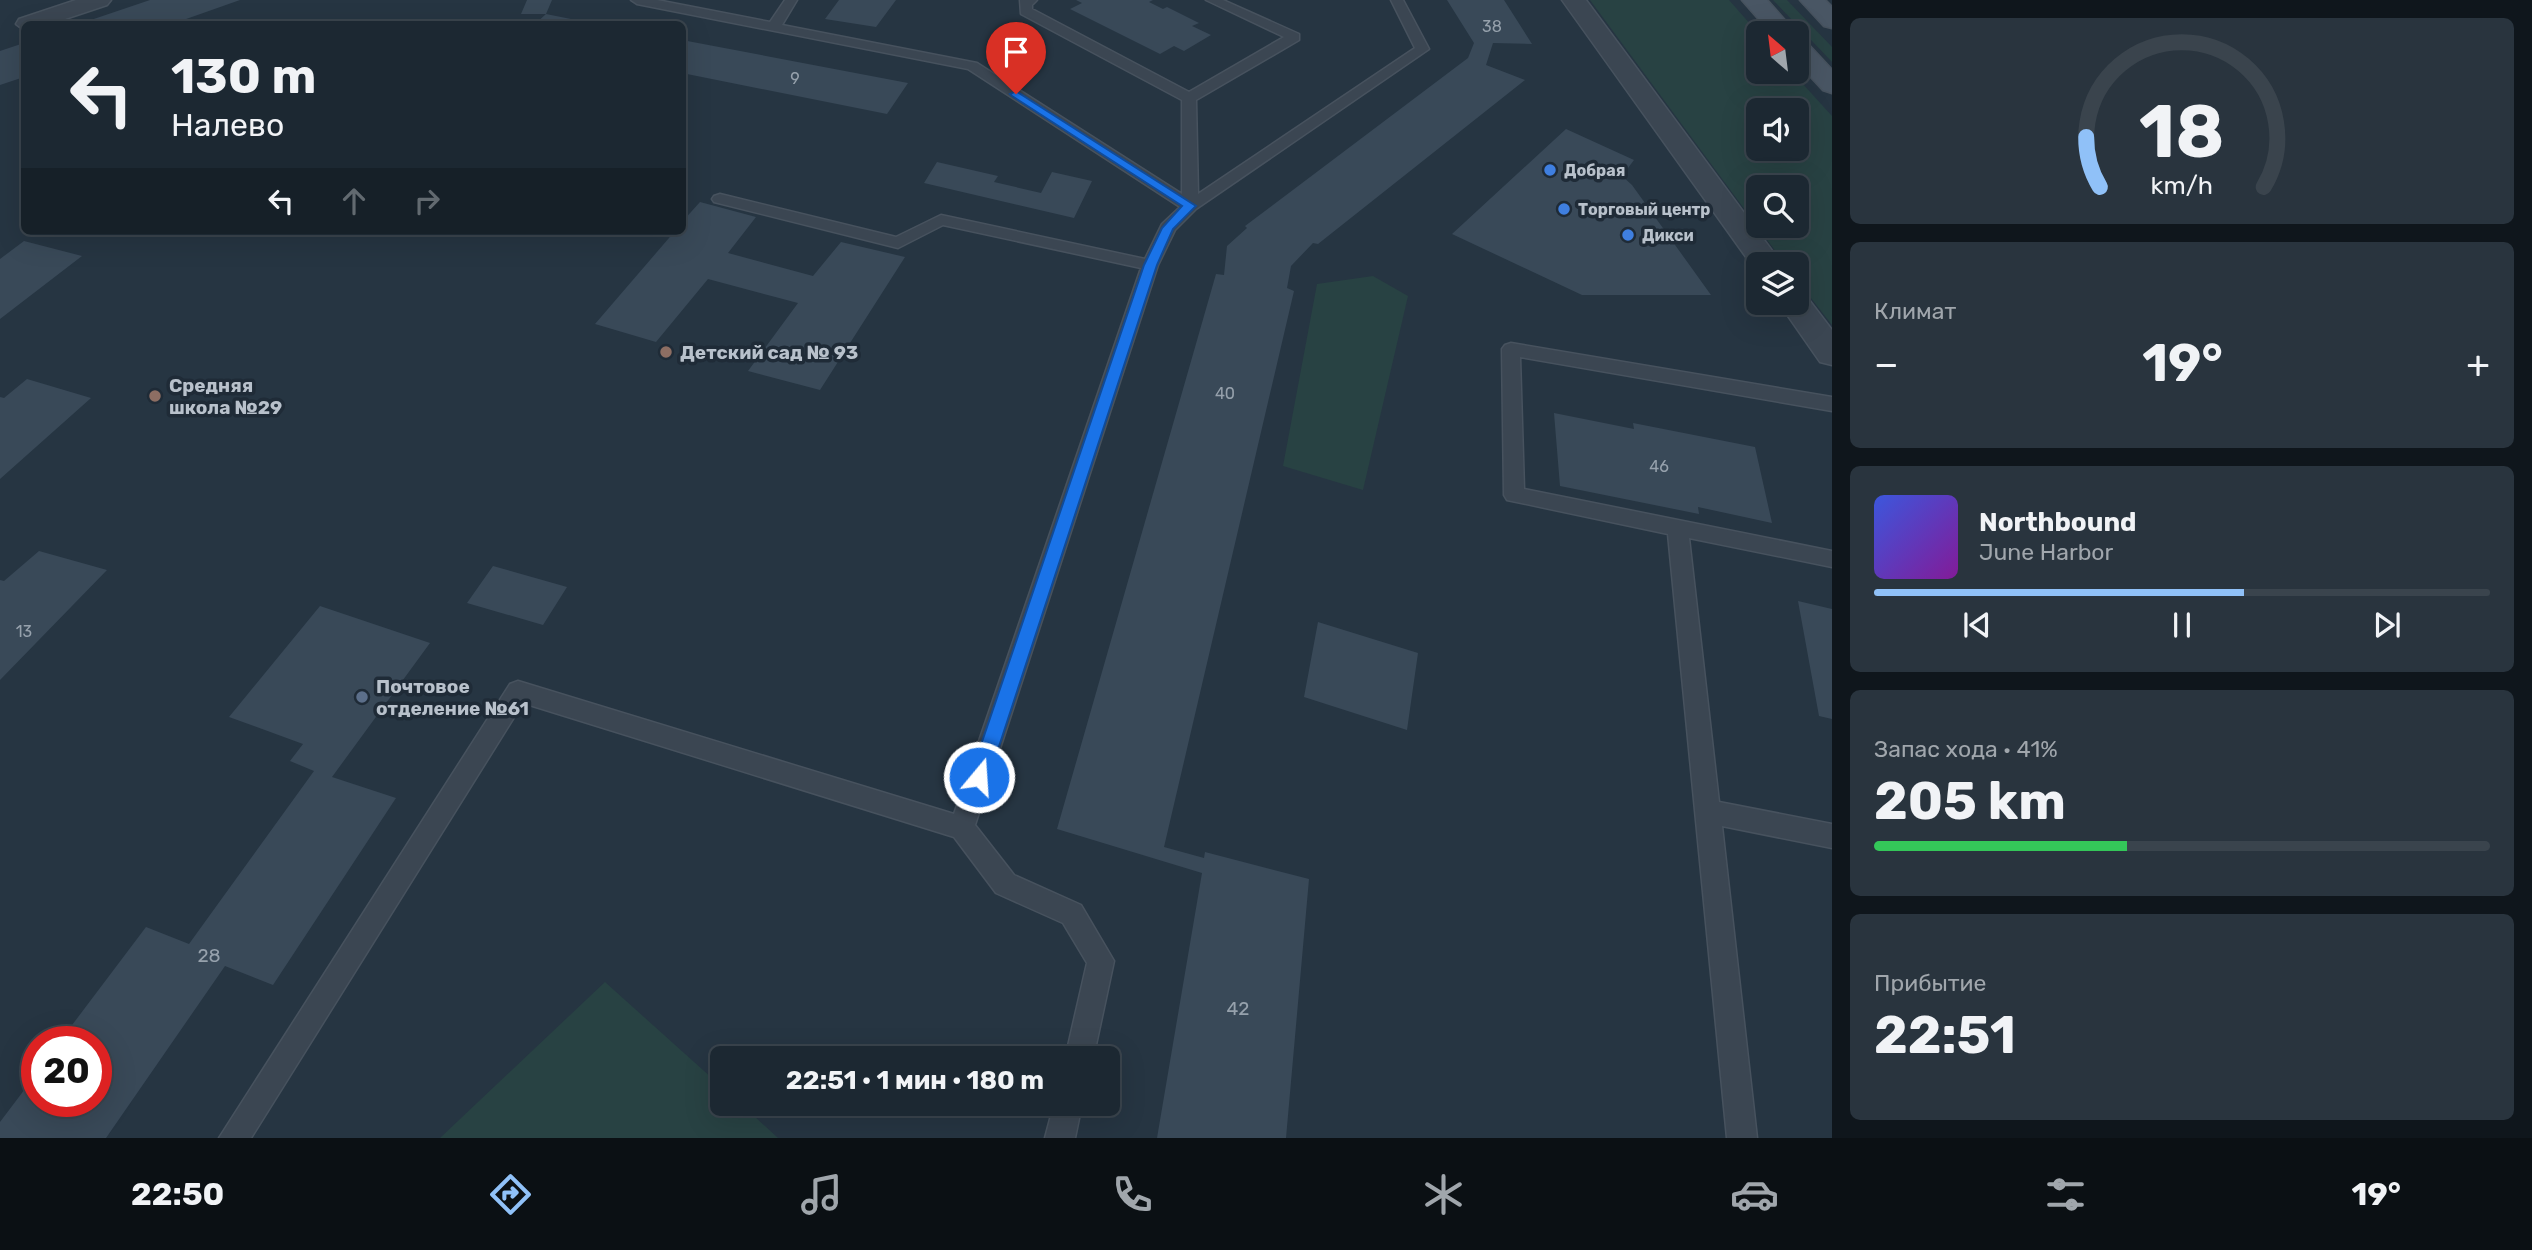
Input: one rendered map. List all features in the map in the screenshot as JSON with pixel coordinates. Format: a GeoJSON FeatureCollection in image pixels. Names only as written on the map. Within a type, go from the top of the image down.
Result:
{"type":"FeatureCollection","features":[{"type":"Feature","properties":{"kind":"main road"},"geometry":{"type":"LineString","coordinates":[[1754,0],[1773,21]]}},
{"type":"Feature","properties":{"kind":"main road"},"geometry":{"type":"LineString","coordinates":[[1812,0],[1832,21]]}},
{"type":"Feature","properties":{"kind":"main road"},"geometry":{"type":"LineString","coordinates":[[1810,61],[1832,85]]}},
{"type":"Feature","properties":{"kind":"street"},"geometry":{"type":"LineString","coordinates":[[38,21],[99,0]]}},
{"type":"Feature","properties":{"kind":"street"},"geometry":{"type":"LineString","coordinates":[[1574,0],[1758,252]]}},
{"type":"Feature","properties":{"kind":"street"},"geometry":{"type":"LineString","coordinates":[[1804,315],[1832,354]]}},
{"type":"Feature","properties":{"kind":"lane"},"geometry":{"type":"LineString","coordinates":[[637,0],[972,66],[1190,206]]}},
{"type":"Feature","properties":{"kind":"lane"},"geometry":{"type":"LineString","coordinates":[[774,27],[791,0]]}},
{"type":"Feature","properties":{"kind":"lane"},"geometry":{"type":"LineString","coordinates":[[1031,0],[1025,3],[1026,11],[1189,98]]}},
{"type":"Feature","properties":{"kind":"lane"},"geometry":{"type":"LineString","coordinates":[[1189,98],[1294,37],[1212,0]]}},
{"type":"Feature","properties":{"kind":"lane"},"geometry":{"type":"LineString","coordinates":[[962,828],[1150,265],[1168,228],[1190,206],[1422,49],[1397,0]]}},
{"type":"Feature","properties":{"kind":"lane"},"geometry":{"type":"LineString","coordinates":[[1189,98],[1190,206]]}},
{"type":"Feature","properties":{"kind":"lane"},"geometry":{"type":"LineString","coordinates":[[720,199],[898,243],[941,220],[1150,265]]}},
{"type":"Feature","properties":{"kind":"lane"},"geometry":{"type":"LineString","coordinates":[[1832,404],[1511,349],[1514,495],[1832,559]]}},
{"type":"Feature","properties":{"kind":"lane"},"geometry":{"type":"LineString","coordinates":[[1678,528],[1742,1138]]}},
{"type":"Feature","properties":{"kind":"lane"},"geometry":{"type":"LineString","coordinates":[[234,1138],[518,691],[962,828],[1005,884],[1072,914],[1101,961],[1082,1046]]}},
{"type":"Feature","properties":{"kind":"lane"},"geometry":{"type":"LineString","coordinates":[[1709,812],[1832,836]]}},
{"type":"Feature","properties":{"kind":"lane"},"geometry":{"type":"LineString","coordinates":[[1060,1138],[1065,1116]]}},
{"type":"Feature","properties":{"kind":"green space"},"geometry":{"type":"Polygon","coordinates":[[[1590,0],[1729,0],[1748,21],[1746,84],[1803,84],[1832,116],[1832,325],[1809,295],[1809,252],[1776,252],[1766,238],[1809,238],[1809,175],[1746,175],[1746,211],[1590,0]]]}},
{"type":"Feature","properties":{"kind":"green space"},"geometry":{"type":"Polygon","coordinates":[[[1773,0],[1787,0],[1807,21],[1793,21],[1773,0]]]}},
{"type":"Feature","properties":{"kind":"green space"},"geometry":{"type":"Polygon","coordinates":[[[1810,24],[1832,47],[1832,62],[1810,39],[1810,24]]]}},
{"type":"Feature","properties":{"kind":"green space"},"geometry":{"type":"Polygon","coordinates":[[[1373,276],[1408,296],[1363,490],[1283,466],[1317,284],[1373,276]]]}},
{"type":"Feature","properties":{"kind":"green space"},"geometry":{"type":"Polygon","coordinates":[[[605,982],[710,1076],[710,1116],[754,1116],[778,1138],[440,1138],[605,982]]]}},
{"type":"Feature","properties":{"kind":"building"},"geometry":{"type":"Polygon","coordinates":[[[150,0],[240,0],[180,21],[88,21],[150,0]]]}},
{"type":"Feature","properties":{"kind":"building"},"geometry":{"type":"Polygon","coordinates":[[[527,0],[552,0],[546,14],[521,14],[527,0]]]}},
{"type":"Feature","properties":{"kind":"building"},"geometry":{"type":"Polygon","coordinates":[[[839,0],[896,0],[876,27],[825,19],[839,0]]]}},
{"type":"Feature","properties":{"kind":"building"},"geometry":{"type":"Polygon","coordinates":[[[1076,0],[1153,0],[1149,2],[1163,9],[1167,7],[1199,23],[1192,26],[1211,35],[1184,51],[1174,46],[1160,54],[1070,9],[1082,3],[1076,0]]]}},
{"type":"Feature","properties":{"kind":"building"},"geometry":{"type":"Polygon","coordinates":[[[1447,0],[1504,0],[1532,44],[1493,43],[1486,65],[1525,80],[1318,244],[1313,243],[1291,266],[1287,288],[1294,291],[1164,847],[1204,858],[1205,852],[1309,879],[1286,1138],[1157,1138],[1202,873],[1057,829],[1216,274],[1224,275],[1227,246],[1247,228],[1245,226],[1468,58],[1474,43],[1447,0]]]}},
{"type":"Feature","properties":{"kind":"building"},"geometry":{"type":"Polygon","coordinates":[[[546,14],[581,21],[538,21],[546,14]]]}},
{"type":"Feature","properties":{"kind":"building"},"geometry":{"type":"Polygon","coordinates":[[[686,41],[908,83],[887,114],[686,74],[686,41]]]}},
{"type":"Feature","properties":{"kind":"building"},"geometry":{"type":"Polygon","coordinates":[[[21,44],[21,78],[0,85],[0,51],[21,44]]]}},
{"type":"Feature","properties":{"kind":"building","name":"Торговый центр"},"geometry":{"type":"Polygon","coordinates":[[[1566,129],[1634,160],[1622,176],[1632,185],[1711,295],[1582,295],[1452,234],[1566,129]]]}},
{"type":"Feature","properties":{"kind":"building"},"geometry":{"type":"Polygon","coordinates":[[[937,162],[998,176],[994,182],[1041,193],[1052,172],[1092,181],[1074,218],[924,183],[937,162]]]}},
{"type":"Feature","properties":{"kind":"building"},"geometry":{"type":"Polygon","coordinates":[[[700,202],[756,217],[728,253],[813,276],[841,242],[905,257],[820,390],[748,371],[798,303],[708,279],[656,342],[595,324],[672,235],[686,235],[686,218],[700,202]]]}},
{"type":"Feature","properties":{"kind":"building"},"geometry":{"type":"Polygon","coordinates":[[[24,241],[82,256],[0,319],[0,259],[24,241]]]}},
{"type":"Feature","properties":{"kind":"building"},"geometry":{"type":"Polygon","coordinates":[[[27,379],[91,398],[0,479],[0,397],[4,398],[27,379]]]}},
{"type":"Feature","properties":{"kind":"building"},"geometry":{"type":"Polygon","coordinates":[[[1554,413],[1634,429],[1633,423],[1755,447],[1772,523],[1698,507],[1699,514],[1560,486],[1554,413]]]}},
{"type":"Feature","properties":{"kind":"building"},"geometry":{"type":"Polygon","coordinates":[[[39,551],[107,570],[0,680],[0,580],[4,581],[39,551]]]}},
{"type":"Feature","properties":{"kind":"building"},"geometry":{"type":"Polygon","coordinates":[[[493,566],[567,587],[543,625],[467,603],[493,566]]]}},
{"type":"Feature","properties":{"kind":"building"},"geometry":{"type":"Polygon","coordinates":[[[1798,601],[1832,609],[1832,719],[1819,716],[1798,601]]]}},
{"type":"Feature","properties":{"kind":"building"},"geometry":{"type":"Polygon","coordinates":[[[320,606],[430,643],[332,777],[396,798],[273,985],[225,966],[106,1138],[0,1138],[0,1122],[21,1094],[21,1117],[112,1117],[112,1026],[71,1026],[146,927],[189,944],[314,771],[290,761],[303,744],[229,717],[320,606]]]}},
{"type":"Feature","properties":{"kind":"building"},"geometry":{"type":"Polygon","coordinates":[[[1318,622],[1418,653],[1407,730],[1304,697],[1318,622]]]}},
{"type":"Feature","properties":{"kind":"place","name":"Добрая"},"geometry":{"type":"Point","coordinates":[1550,170]}},
{"type":"Feature","properties":{"kind":"place","name":"Торговый центр"},"geometry":{"type":"Point","coordinates":[1564,209]}},
{"type":"Feature","properties":{"kind":"place","name":"Дикси"},"geometry":{"type":"Point","coordinates":[1628,235]}},
{"type":"Feature","properties":{"kind":"place","name":"Детский сад № 93"},"geometry":{"type":"Point","coordinates":[666,352]}},
{"type":"Feature","properties":{"kind":"place","name":"Средняя школа №29"},"geometry":{"type":"Point","coordinates":[155,396]}},
{"type":"Feature","properties":{"kind":"place","name":"Почтовое отделение №61"},"geometry":{"type":"Point","coordinates":[362,697]}},
{"type":"Feature","properties":{"kind":"route"},"geometry":{"type":"LineString","coordinates":[[979,777],[1150,265],[1168,228],[1190,206],[1016,94]]}}]}
